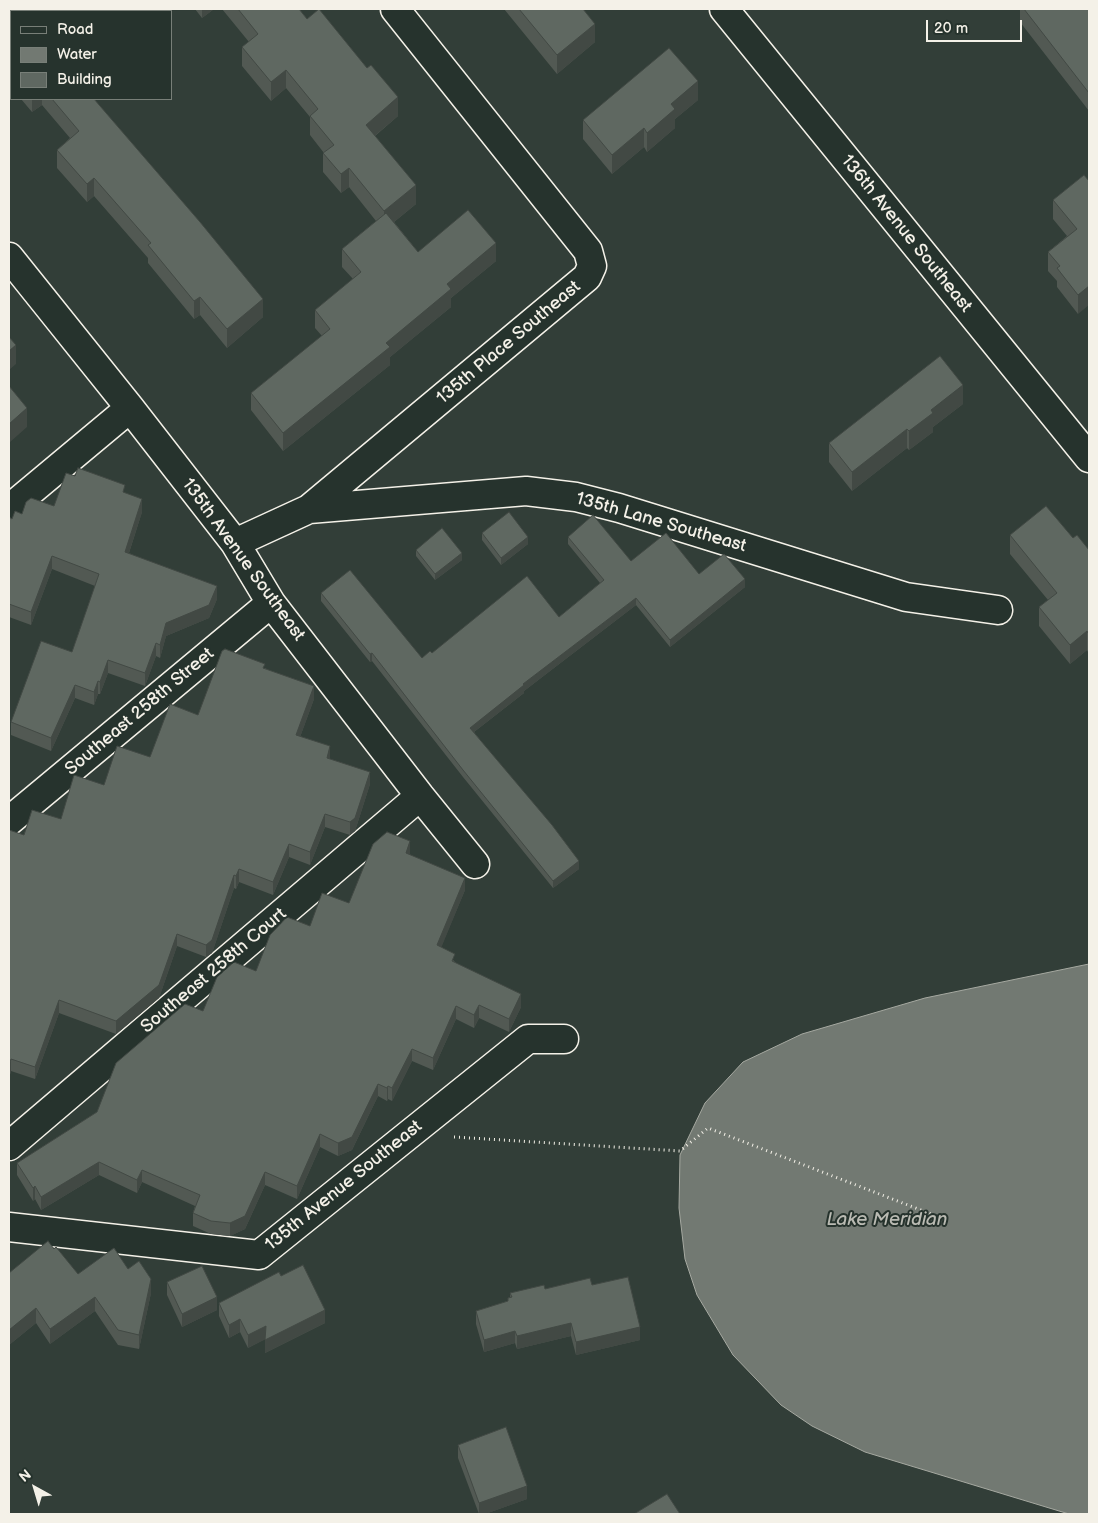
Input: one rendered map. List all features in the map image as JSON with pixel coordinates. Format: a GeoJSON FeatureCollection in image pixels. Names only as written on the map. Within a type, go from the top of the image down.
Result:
{"type":"FeatureCollection","features":[{"type":"Feature","properties":{"kind":"street","name":"135th Place Southeast"},"geometry":{"type":"LineString","coordinates":[[310,509],[587,277],[592,266],[588,251],[395,9]]}},
{"type":"Feature","properties":{"kind":"street","name":"136th Avenue Southeast"},"geometry":{"type":"LineString","coordinates":[[724,9],[1089,458]]}},
{"type":"Feature","properties":{"kind":"street","name":"135th Avenue Southeast"},"geometry":{"type":"LineString","coordinates":[[9,257],[235,543],[271,603],[475,864]]}},
{"type":"Feature","properties":{"kind":"street"},"geometry":{"type":"LineString","coordinates":[[9,509],[130,408]]}},
{"type":"Feature","properties":{"kind":"street","name":"135th Lane Southeast"},"geometry":{"type":"LineString","coordinates":[[235,543],[310,509],[526,491],[576,497],[619,508],[906,597],[998,610]]}},
{"type":"Feature","properties":{"kind":"street","name":"Southeast 258th Street"},"geometry":{"type":"LineString","coordinates":[[9,821],[271,603]]}},
{"type":"Feature","properties":{"kind":"street","name":"Southeast 258th Court"},"geometry":{"type":"LineString","coordinates":[[9,1146],[420,796]]}},
{"type":"Feature","properties":{"kind":"street","name":"135th Avenue Southeast"},"geometry":{"type":"LineString","coordinates":[[9,1227],[259,1255],[528,1039],[564,1038]]}},
{"type":"Feature","properties":{"kind":"path"},"geometry":{"type":"LineString","coordinates":[[409,1134],[680,1151],[708,1128],[939,1216]]}},
{"type":"Feature","properties":{"kind":"water","name":"Lake Meridian"},"geometry":{"type":"Polygon","coordinates":[[[1089,964],[1089,1514],[1069,1514],[865,1452],[812,1426],[781,1405],[733,1355],[697,1295],[685,1259],[679,1208],[680,1155],[705,1103],[743,1062],[802,1034],[925,998],[1089,964]]]}},
{"type":"Feature","properties":{"kind":"building"},"geometry":{"type":"Polygon","coordinates":[[[9,9],[65,9],[10,10],[10,68],[9,9]]]}},
{"type":"Feature","properties":{"kind":"building"},"geometry":{"type":"Polygon","coordinates":[[[238,9],[299,9],[307,19],[319,9],[367,68],[371,65],[398,97],[366,125],[416,185],[384,211],[349,168],[341,174],[323,153],[334,145],[310,116],[318,109],[286,70],[271,82],[242,47],[258,34],[238,9]]]}},
{"type":"Feature","properties":{"kind":"building"},"geometry":{"type":"Polygon","coordinates":[[[519,9],[583,9],[595,24],[557,55],[519,9]]]}},
{"type":"Feature","properties":{"kind":"building"},"geometry":{"type":"Polygon","coordinates":[[[1024,9],[1089,9],[1089,93],[1024,9]]]}},
{"type":"Feature","properties":{"kind":"building"},"geometry":{"type":"Polygon","coordinates":[[[669,48],[698,81],[671,104],[675,109],[647,133],[644,128],[612,155],[583,120],[669,48]]]}},
{"type":"Feature","properties":{"kind":"building"},"geometry":{"type":"Polygon","coordinates":[[[53,100],[95,100],[200,222],[263,299],[227,329],[200,297],[194,301],[148,245],[151,243],[94,178],[87,184],[57,150],[79,131],[53,100]]]}},
{"type":"Feature","properties":{"kind":"building"},"geometry":{"type":"Polygon","coordinates":[[[1084,175],[1089,181],[1089,286],[1078,295],[1057,268],[1060,266],[1048,252],[1077,229],[1053,200],[1084,175]]]}},
{"type":"Feature","properties":{"kind":"building"},"geometry":{"type":"Polygon","coordinates":[[[468,210],[496,243],[447,284],[451,289],[386,343],[390,347],[283,433],[251,393],[330,329],[315,310],[361,272],[342,249],[386,213],[418,252],[468,210]]]}},
{"type":"Feature","properties":{"kind":"building"},"geometry":{"type":"Polygon","coordinates":[[[9,337],[16,345],[9,351],[9,337]]]}},
{"type":"Feature","properties":{"kind":"building"},"geometry":{"type":"Polygon","coordinates":[[[940,356],[963,385],[931,410],[933,413],[909,431],[907,429],[852,472],[829,443],[940,356]]]}},
{"type":"Feature","properties":{"kind":"building"},"geometry":{"type":"Polygon","coordinates":[[[9,386],[27,408],[9,424],[9,386]]]}},
{"type":"Feature","properties":{"kind":"building"},"geometry":{"type":"Polygon","coordinates":[[[78,468],[125,485],[123,492],[142,499],[125,552],[217,586],[209,605],[166,623],[160,645],[156,643],[145,673],[108,660],[94,692],[75,685],[51,738],[11,722],[41,641],[72,652],[99,574],[52,556],[31,612],[9,604],[9,517],[12,519],[15,511],[22,514],[26,502],[31,498],[54,506],[66,473],[75,476],[78,468]]]}},
{"type":"Feature","properties":{"kind":"building"},"geometry":{"type":"Polygon","coordinates":[[[1046,506],[1073,538],[1077,535],[1089,550],[1089,632],[1087,631],[1070,645],[1039,607],[1057,593],[1010,535],[1046,506]]]}},
{"type":"Feature","properties":{"kind":"building"},"geometry":{"type":"Polygon","coordinates":[[[509,512],[528,537],[501,558],[482,533],[509,512]]]}},
{"type":"Feature","properties":{"kind":"building"},"geometry":{"type":"Polygon","coordinates":[[[593,515],[631,561],[666,533],[699,574],[724,554],[745,579],[670,640],[636,598],[523,684],[470,728],[552,825],[579,861],[553,881],[372,653],[370,654],[321,593],[350,570],[422,658],[430,651],[432,653],[527,576],[559,617],[604,580],[568,537],[593,515]]]}},
{"type":"Feature","properties":{"kind":"building"},"geometry":{"type":"Polygon","coordinates":[[[442,528],[462,553],[435,574],[416,550],[442,528]]]}},
{"type":"Feature","properties":{"kind":"building"},"geometry":{"type":"Polygon","coordinates":[[[225,649],[265,664],[263,668],[314,686],[296,735],[330,746],[327,758],[370,772],[355,818],[350,822],[325,814],[310,852],[289,844],[273,882],[239,869],[236,876],[234,875],[212,940],[206,945],[177,934],[159,985],[116,1021],[59,1000],[35,1067],[11,1059],[9,1066],[9,830],[24,835],[32,810],[61,819],[74,775],[104,785],[117,746],[150,757],[170,704],[198,715],[222,651],[225,649]]]}},
{"type":"Feature","properties":{"kind":"building"},"geometry":{"type":"Polygon","coordinates":[[[387,832],[410,841],[406,853],[465,878],[437,945],[455,954],[452,961],[521,994],[509,1019],[479,1005],[474,1015],[456,1006],[433,1058],[412,1049],[392,1088],[378,1084],[352,1137],[338,1143],[320,1134],[297,1186],[265,1172],[245,1216],[230,1223],[211,1221],[193,1213],[200,1195],[142,1170],[137,1180],[99,1162],[41,1197],[17,1163],[97,1112],[116,1063],[185,1004],[203,1011],[217,977],[234,962],[256,971],[270,935],[287,917],[310,926],[322,893],[349,903],[373,844],[387,832]]]}},
{"type":"Feature","properties":{"kind":"building"},"geometry":{"type":"Polygon","coordinates":[[[48,1241],[54,1249],[56,1247],[78,1274],[114,1248],[128,1269],[139,1261],[151,1279],[139,1335],[118,1330],[95,1297],[50,1329],[36,1308],[9,1330],[9,1273],[48,1241]]]}},
{"type":"Feature","properties":{"kind":"building"},"geometry":{"type":"Polygon","coordinates":[[[303,1265],[325,1310],[265,1340],[266,1326],[248,1335],[240,1319],[229,1325],[219,1303],[279,1272],[281,1276],[303,1265]]]}},
{"type":"Feature","properties":{"kind":"building"},"geometry":{"type":"Polygon","coordinates":[[[202,1266],[217,1297],[182,1314],[167,1282],[202,1266]]]}},
{"type":"Feature","properties":{"kind":"building"},"geometry":{"type":"Polygon","coordinates":[[[628,1277],[640,1327],[576,1342],[571,1323],[517,1336],[515,1331],[484,1340],[476,1311],[508,1301],[508,1298],[512,1297],[510,1293],[544,1285],[545,1289],[590,1278],[592,1285],[628,1277]]]}},
{"type":"Feature","properties":{"kind":"building"},"geometry":{"type":"Polygon","coordinates":[[[506,1427],[527,1486],[479,1503],[458,1445],[506,1427]]]}},
{"type":"Feature","properties":{"kind":"building"},"geometry":{"type":"Polygon","coordinates":[[[667,1494],[680,1514],[634,1514],[667,1494]]]}}]}
